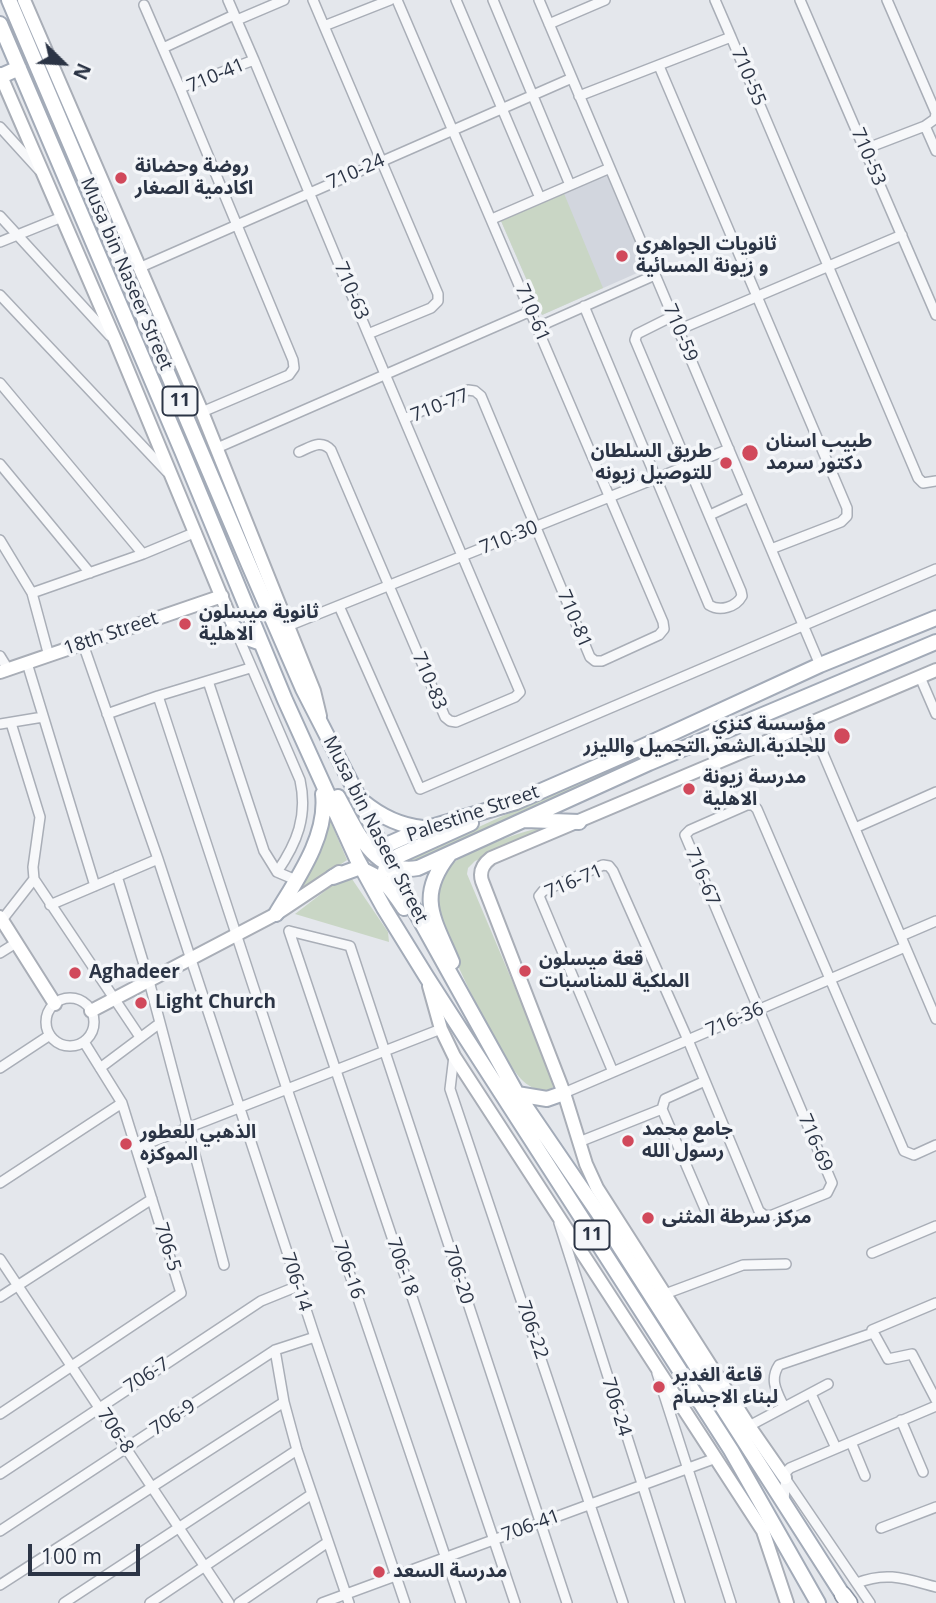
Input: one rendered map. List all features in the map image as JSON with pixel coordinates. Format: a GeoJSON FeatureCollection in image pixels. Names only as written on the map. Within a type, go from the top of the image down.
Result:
{"type":"FeatureCollection","features":[{"type":"Feature","properties":{"kind":"main road","name":"Musa bin Naseer Street"},"geometry":{"type":"LineString","coordinates":[[9,0],[249,565],[359,798],[376,849],[389,864],[517,1094],[597,1211],[847,1600]]}},
{"type":"Feature","properties":{"kind":"main road","name":"Musa bin Naseer Street"},"geometry":{"type":"LineString","coordinates":[[0,24],[182,450],[285,700],[360,865],[426,976],[731,1450],[751,1501],[818,1603]]}},
{"type":"Feature","properties":{"kind":"main road"},"geometry":{"type":"LineString","coordinates":[[1,75],[19,68]]}},
{"type":"Feature","properties":{"kind":"main road","name":"Palestine Street"},"geometry":{"type":"LineString","coordinates":[[333,877],[360,865],[376,849],[428,828],[516,802],[820,665],[936,618]]}},
{"type":"Feature","properties":{"kind":"main road"},"geometry":{"type":"LineString","coordinates":[[234,627],[244,636],[261,643]]}},
{"type":"Feature","properties":{"kind":"main road","name":"Palestine Street"},"geometry":{"type":"LineString","coordinates":[[389,864],[400,869],[418,868],[649,763],[936,642]]}},
{"type":"Feature","properties":{"kind":"main road"},"geometry":{"type":"LineString","coordinates":[[285,700],[362,840],[376,849]]}},
{"type":"Feature","properties":{"kind":"main road"},"geometry":{"type":"LineString","coordinates":[[642,747],[649,763]]}},
{"type":"Feature","properties":{"kind":"main road"},"geometry":{"type":"LineString","coordinates":[[276,914],[296,880],[321,824],[324,813],[322,782]]}},
{"type":"Feature","properties":{"kind":"main road"},"geometry":{"type":"LineString","coordinates":[[359,798],[390,820],[413,827],[428,828]]}},
{"type":"Feature","properties":{"kind":"main road"},"geometry":{"type":"LineString","coordinates":[[384,908],[381,878],[389,864],[398,856],[516,802]]}},
{"type":"Feature","properties":{"kind":"main road"},"geometry":{"type":"LineString","coordinates":[[520,820],[579,822]]}},
{"type":"Feature","properties":{"kind":"main road"},"geometry":{"type":"LineString","coordinates":[[452,851],[435,877],[430,908],[475,1018]]}},
{"type":"Feature","properties":{"kind":"main road"},"geometry":{"type":"LineString","coordinates":[[360,865],[388,884],[475,1018]]}},
{"type":"Feature","properties":{"kind":"main road"},"geometry":{"type":"LineString","coordinates":[[517,1094],[547,1099],[564,1093]]}},
{"type":"Feature","properties":{"kind":"main road"},"geometry":{"type":"LineString","coordinates":[[537,1124],[538,1115],[547,1099]]}},
{"type":"Feature","properties":{"kind":"main road"},"geometry":{"type":"LineString","coordinates":[[733,1423],[750,1428]]}},
{"type":"Feature","properties":{"kind":"street"},"geometry":{"type":"LineString","coordinates":[[24,0],[217,447],[314,691],[323,726]]}},
{"type":"Feature","properties":{"kind":"street"},"geometry":{"type":"LineString","coordinates":[[156,0],[143,3],[180,88]]}},
{"type":"Feature","properties":{"kind":"street"},"geometry":{"type":"LineString","coordinates":[[228,0],[254,60]]}},
{"type":"Feature","properties":{"kind":"street"},"geometry":{"type":"LineString","coordinates":[[163,48],[284,0]]}},
{"type":"Feature","properties":{"kind":"street"},"geometry":{"type":"LineString","coordinates":[[313,0],[381,161]]}},
{"type":"Feature","properties":{"kind":"street"},"geometry":{"type":"LineString","coordinates":[[324,26],[390,0]]}},
{"type":"Feature","properties":{"kind":"street","name":"710-61"},"geometry":{"type":"LineString","coordinates":[[397,0],[610,497]]}},
{"type":"Feature","properties":{"kind":"street"},"geometry":{"type":"LineString","coordinates":[[456,0],[541,198]]}},
{"type":"Feature","properties":{"kind":"street"},"geometry":{"type":"LineString","coordinates":[[493,0],[570,185]]}},
{"type":"Feature","properties":{"kind":"street","name":"710-59"},"geometry":{"type":"LineString","coordinates":[[539,0],[820,665]]}},
{"type":"Feature","properties":{"kind":"street"},"geometry":{"type":"LineString","coordinates":[[549,24],[606,0]]}},
{"type":"Feature","properties":{"kind":"street"},"geometry":{"type":"LineString","coordinates":[[715,0],[731,37]]}},
{"type":"Feature","properties":{"kind":"street"},"geometry":{"type":"LineString","coordinates":[[865,149],[925,126],[935,119],[936,113],[887,0]]}},
{"type":"Feature","properties":{"kind":"street","name":"710-53"},"geometry":{"type":"LineString","coordinates":[[804,1],[936,315]]}},
{"type":"Feature","properties":{"kind":"street","name":"710-55"},"geometry":{"type":"LineString","coordinates":[[579,96],[731,37],[918,478],[923,483],[936,481]]}},
{"type":"Feature","properties":{"kind":"street","name":"710-41"},"geometry":{"type":"LineString","coordinates":[[202,412],[289,375],[294,368],[180,88],[254,60],[310,193]]}},
{"type":"Feature","properties":{"kind":"street"},"geometry":{"type":"LineString","coordinates":[[659,66],[846,508],[847,516],[841,522],[771,549]]}},
{"type":"Feature","properties":{"kind":"street"},"geometry":{"type":"LineString","coordinates":[[1,75],[196,532],[250,668],[300,780],[304,799],[301,825],[292,850],[277,872]]}},
{"type":"Feature","properties":{"kind":"street","name":"710-24"},"geometry":{"type":"LineString","coordinates":[[141,267],[572,78]]}},
{"type":"Feature","properties":{"kind":"street"},"geometry":{"type":"LineString","coordinates":[[925,126],[936,151]]}},
{"type":"Feature","properties":{"kind":"street"},"geometry":{"type":"LineString","coordinates":[[0,127],[43,176]]}},
{"type":"Feature","properties":{"kind":"street","name":"710-63"},"geometry":{"type":"LineString","coordinates":[[310,193],[368,334],[431,308],[438,301],[438,294],[381,161]]}},
{"type":"Feature","properties":{"kind":"street"},"geometry":{"type":"LineString","coordinates":[[492,219],[610,168]]}},
{"type":"Feature","properties":{"kind":"street"},"geometry":{"type":"LineString","coordinates":[[0,216],[116,342]]}},
{"type":"Feature","properties":{"kind":"street"},"geometry":{"type":"LineString","coordinates":[[0,242],[62,217]]}},
{"type":"Feature","properties":{"kind":"street"},"geometry":{"type":"LineString","coordinates":[[678,330],[902,235]]}},
{"type":"Feature","properties":{"kind":"street"},"geometry":{"type":"LineString","coordinates":[[538,327],[655,275]]}},
{"type":"Feature","properties":{"kind":"street"},"geometry":{"type":"LineString","coordinates":[[0,295],[173,478]]}},
{"type":"Feature","properties":{"kind":"street"},"geometry":{"type":"LineString","coordinates":[[584,306],[709,605],[723,608],[738,602],[742,596],[741,591],[635,340],[637,334],[643,330],[673,316]]}},
{"type":"Feature","properties":{"kind":"street"},"geometry":{"type":"LineString","coordinates":[[217,447],[531,311]]}},
{"type":"Feature","properties":{"kind":"street"},"geometry":{"type":"LineString","coordinates":[[368,334],[404,419]]}},
{"type":"Feature","properties":{"kind":"street"},"geometry":{"type":"LineString","coordinates":[[0,383],[143,554]]}},
{"type":"Feature","properties":{"kind":"street","name":"710-77"},"geometry":{"type":"LineString","coordinates":[[462,556],[404,419],[468,390],[481,396],[536,527]]}},
{"type":"Feature","properties":{"kind":"street"},"geometry":{"type":"LineString","coordinates":[[299,452],[320,444],[326,444],[331,450],[388,586]]}},
{"type":"Feature","properties":{"kind":"street","name":"710-30"},"geometry":{"type":"LineString","coordinates":[[288,626],[729,449]]}},
{"type":"Feature","properties":{"kind":"street"},"geometry":{"type":"LineString","coordinates":[[0,464],[90,572]]}},
{"type":"Feature","properties":{"kind":"street","name":"710-81"},"geometry":{"type":"LineString","coordinates":[[536,527],[590,657],[595,661],[602,661],[659,635],[664,629],[610,497]]}},
{"type":"Feature","properties":{"kind":"street"},"geometry":{"type":"LineString","coordinates":[[709,515],[749,497]]}},
{"type":"Feature","properties":{"kind":"street"},"geometry":{"type":"LineString","coordinates":[[32,593],[143,554],[196,532]]}},
{"type":"Feature","properties":{"kind":"street"},"geometry":{"type":"LineString","coordinates":[[1,544],[32,593],[49,656]]}},
{"type":"Feature","properties":{"kind":"street","name":"710-83"},"geometry":{"type":"LineString","coordinates":[[388,586],[445,717],[456,722],[515,697],[520,692],[462,556]]}},
{"type":"Feature","properties":{"kind":"street"},"geometry":{"type":"LineString","coordinates":[[339,606],[420,789],[936,569]]}},
{"type":"Feature","properties":{"kind":"street","name":"18th Street"},"geometry":{"type":"LineString","coordinates":[[4,671],[222,596]]}},
{"type":"Feature","properties":{"kind":"street","name":"706-14"},"geometry":{"type":"LineString","coordinates":[[83,644],[158,859],[238,1108],[405,1603]]}},
{"type":"Feature","properties":{"kind":"street"},"geometry":{"type":"LineString","coordinates":[[0,656],[4,671]]}},
{"type":"Feature","properties":{"kind":"street"},"geometry":{"type":"LineString","coordinates":[[27,663],[95,886]]}},
{"type":"Feature","properties":{"kind":"street"},"geometry":{"type":"LineString","coordinates":[[107,714],[250,668]]}},
{"type":"Feature","properties":{"kind":"street"},"geometry":{"type":"LineString","coordinates":[[870,1603],[750,1428],[597,1188],[564,1093],[482,881],[481,871],[484,863],[491,858],[936,670]]}},
{"type":"Feature","properties":{"kind":"street"},"geometry":{"type":"LineString","coordinates":[[920,677],[936,714]]}},
{"type":"Feature","properties":{"kind":"street"},"geometry":{"type":"LineString","coordinates":[[208,681],[264,851],[277,872],[296,880]]}},
{"type":"Feature","properties":{"kind":"street","name":"706-16"},"geometry":{"type":"LineString","coordinates":[[158,696],[286,1089],[461,1603]]}},
{"type":"Feature","properties":{"kind":"street"},"geometry":{"type":"LineString","coordinates":[[0,724],[43,717]]}},
{"type":"Feature","properties":{"kind":"street"},"geometry":{"type":"LineString","coordinates":[[11,723],[40,817],[33,867],[34,879],[140,1037]]}},
{"type":"Feature","properties":{"kind":"street"},"geometry":{"type":"LineString","coordinates":[[810,723],[936,1019]]}},
{"type":"Feature","properties":{"kind":"street"},"geometry":{"type":"LineString","coordinates":[[855,828],[936,792]]}},
{"type":"Feature","properties":{"kind":"street","name":"716-67"},"geometry":{"type":"LineString","coordinates":[[758,1010],[685,835],[690,830],[747,805],[753,805],[757,809],[830,979]]}},
{"type":"Feature","properties":{"kind":"street"},"geometry":{"type":"LineString","coordinates":[[50,905],[158,859]]}},
{"type":"Feature","properties":{"kind":"street","name":"716-71"},"geometry":{"type":"LineString","coordinates":[[613,1072],[539,896],[542,891],[603,865],[609,866],[688,1040]]}},
{"type":"Feature","properties":{"kind":"street"},"geometry":{"type":"LineString","coordinates":[[117,876],[149,981],[224,1265]]}},
{"type":"Feature","properties":{"kind":"street"},"geometry":{"type":"LineString","coordinates":[[91,1011],[237,936],[333,877]]}},
{"type":"Feature","properties":{"kind":"street"},"geometry":{"type":"LineString","coordinates":[[34,879],[1,919],[55,1004]]}},
{"type":"Feature","properties":{"kind":"street"},"geometry":{"type":"LineString","coordinates":[[901,936],[936,920]]}},
{"type":"Feature","properties":{"kind":"street","name":"706-20"},"geometry":{"type":"LineString","coordinates":[[289,931],[350,946],[567,1603]]}},
{"type":"Feature","properties":{"kind":"street","name":"706-18"},"geometry":{"type":"LineString","coordinates":[[289,931],[515,1603]]}},
{"type":"Feature","properties":{"kind":"street"},"geometry":{"type":"LineString","coordinates":[[0,953],[16,943]]}},
{"type":"Feature","properties":{"kind":"street","name":"716-36"},"geometry":{"type":"LineString","coordinates":[[564,1093],[905,947]]}},
{"type":"Feature","properties":{"kind":"street"},"geometry":{"type":"LineString","coordinates":[[426,976],[441,1029],[454,1056],[716,1458],[751,1501],[787,1603]]}},
{"type":"Feature","properties":{"kind":"street"},"geometry":{"type":"LineString","coordinates":[[830,979],[904,1151],[914,1155],[936,1145]]}},
{"type":"Feature","properties":{"kind":"street"},"geometry":{"type":"LineString","coordinates":[[63,999],[81,1001],[91,1011],[93,1030],[84,1042],[64,1045],[50,1035],[47,1021],[55,1004],[63,999]]}},
{"type":"Feature","properties":{"kind":"street","name":"716-69"},"geometry":{"type":"LineString","coordinates":[[688,1040],[759,1210],[770,1216],[827,1193],[832,1183],[758,1010]]}},
{"type":"Feature","properties":{"kind":"street"},"geometry":{"type":"LineString","coordinates":[[100,1068],[160,1023]]}},
{"type":"Feature","properties":{"kind":"street"},"geometry":{"type":"LineString","coordinates":[[136,1148],[441,1029]]}},
{"type":"Feature","properties":{"kind":"street"},"geometry":{"type":"LineString","coordinates":[[0,1068],[50,1035]]}},
{"type":"Feature","properties":{"kind":"street","name":"706-5"},"geometry":{"type":"LineString","coordinates":[[0,1414],[181,1293],[122,1103],[84,1042]]}},
{"type":"Feature","properties":{"kind":"street","name":"706-22"},"geometry":{"type":"LineString","coordinates":[[454,1056],[450,1089],[623,1603]]}},
{"type":"Feature","properties":{"kind":"street"},"geometry":{"type":"LineString","coordinates":[[705,1081],[665,1099],[662,1109],[708,1216]]}},
{"type":"Feature","properties":{"kind":"street"},"geometry":{"type":"LineString","coordinates":[[0,1183],[122,1103]]}},
{"type":"Feature","properties":{"kind":"street"},"geometry":{"type":"LineString","coordinates":[[579,1142],[662,1109]]}},
{"type":"Feature","properties":{"kind":"street"},"geometry":{"type":"LineString","coordinates":[[0,1297],[152,1199]]}},
{"type":"Feature","properties":{"kind":"street","name":"706-24"},"geometry":{"type":"LineString","coordinates":[[555,1211],[640,1485],[680,1603]]}},
{"type":"Feature","properties":{"kind":"street"},"geometry":{"type":"LineString","coordinates":[[872,1253],[936,1226]]}},
{"type":"Feature","properties":{"kind":"street","name":"706-8"},"geometry":{"type":"LineString","coordinates":[[0,1259],[229,1603]]}},
{"type":"Feature","properties":{"kind":"street"},"geometry":{"type":"LineString","coordinates":[[664,1294],[743,1265],[786,1264]]}},
{"type":"Feature","properties":{"kind":"street","name":"706-7"},"geometry":{"type":"LineString","coordinates":[[0,1474],[261,1301],[298,1286]]}},
{"type":"Feature","properties":{"kind":"street"},"geometry":{"type":"LineString","coordinates":[[936,1303],[872,1329],[888,1359],[912,1354],[936,1400]]}},
{"type":"Feature","properties":{"kind":"street"},"geometry":{"type":"LineString","coordinates":[[783,1407],[774,1383],[774,1373],[779,1365],[873,1333]]}},
{"type":"Feature","properties":{"kind":"street","name":"706-9"},"geometry":{"type":"LineString","coordinates":[[0,1531],[275,1350],[315,1338]]}},
{"type":"Feature","properties":{"kind":"street"},"geometry":{"type":"LineString","coordinates":[[275,1350],[284,1402],[297,1450],[347,1598]]}},
{"type":"Feature","properties":{"kind":"street"},"geometry":{"type":"LineString","coordinates":[[654,1365],[731,1603]]}},
{"type":"Feature","properties":{"kind":"street"},"geometry":{"type":"LineString","coordinates":[[750,1428],[828,1384]]}},
{"type":"Feature","properties":{"kind":"street"},"geometry":{"type":"LineString","coordinates":[[811,1394],[836,1448]]}},
{"type":"Feature","properties":{"kind":"street"},"geometry":{"type":"LineString","coordinates":[[0,1585],[284,1402]]}},
{"type":"Feature","properties":{"kind":"street"},"geometry":{"type":"LineString","coordinates":[[784,1503],[785,1478],[790,1468],[936,1406]]}},
{"type":"Feature","properties":{"kind":"street"},"geometry":{"type":"LineString","coordinates":[[901,1420],[923,1472]]}},
{"type":"Feature","properties":{"kind":"street"},"geometry":{"type":"LineString","coordinates":[[851,1442],[865,1476]]}},
{"type":"Feature","properties":{"kind":"street"},"geometry":{"type":"LineString","coordinates":[[64,1603],[297,1450]]}},
{"type":"Feature","properties":{"kind":"street","name":"706-41"},"geometry":{"type":"LineString","coordinates":[[323,1603],[347,1598],[396,1575],[716,1458]]}},
{"type":"Feature","properties":{"kind":"street"},"geometry":{"type":"LineString","coordinates":[[150,1603],[312,1494]]}},
{"type":"Feature","properties":{"kind":"street"},"geometry":{"type":"LineString","coordinates":[[881,1528],[936,1507]]}},
{"type":"Feature","properties":{"kind":"street"},"geometry":{"type":"LineString","coordinates":[[239,1603],[328,1542]]}},
{"type":"Feature","properties":{"kind":"street"},"geometry":{"type":"LineString","coordinates":[[857,1583],[874,1576],[886,1575],[936,1587]]}},
{"type":"Feature","properties":{"kind":"shaded area"},"geometry":{"type":"Polygon","coordinates":[[[607,170],[653,266],[542,315],[501,221],[607,170]]]}},
{"type":"Feature","properties":{"kind":"green space"},"geometry":{"type":"Polygon","coordinates":[[[563,191],[603,288],[542,315],[501,221],[563,191]]]}},
{"type":"Feature","properties":{"kind":"green space"},"geometry":{"type":"Polygon","coordinates":[[[641,752],[641,762],[454,843],[423,860],[403,862],[641,752]]]}},
{"type":"Feature","properties":{"kind":"green space"},"geometry":{"type":"Polygon","coordinates":[[[330,820],[347,860],[295,896],[330,820]]]}},
{"type":"Feature","properties":{"kind":"green space"},"geometry":{"type":"Polygon","coordinates":[[[535,829],[548,829],[475,861],[468,868],[467,874],[551,1073],[553,1087],[549,1090],[534,1088],[521,1079],[500,1047],[448,944],[436,904],[440,881],[450,865],[479,849],[535,829]]]}},
{"type":"Feature","properties":{"kind":"green space"},"geometry":{"type":"Polygon","coordinates":[[[352,879],[388,932],[389,942],[295,914],[334,884],[352,879]]]}},
{"type":"Feature","properties":{"kind":"place","name":"روضة وحضانة اكادمية الصغار"},"geometry":{"type":"Point","coordinates":[121,178]}},
{"type":"Feature","properties":{"kind":"place","name":"ثانويات الجواهري و زيونة المسائية"},"geometry":{"type":"Point","coordinates":[622,256]}},
{"type":"Feature","properties":{"kind":"place","name":"طبيب اسنان دكتور سرمد"},"geometry":{"type":"Point","coordinates":[750,453]}},
{"type":"Feature","properties":{"kind":"place","name":"طريق السلطان للتوصيل زيونه"},"geometry":{"type":"Point","coordinates":[726,463]}},
{"type":"Feature","properties":{"kind":"place","name":"ثانوية ميسلون الاهلية"},"geometry":{"type":"Point","coordinates":[185,624]}},
{"type":"Feature","properties":{"kind":"place","name":"مؤسسة كنزي للجلدية،الشعر،التجميل والليزر"},"geometry":{"type":"Point","coordinates":[842,736]}},
{"type":"Feature","properties":{"kind":"place","name":"مدرسة زيونة الاهلية"},"geometry":{"type":"Point","coordinates":[689,789]}},
{"type":"Feature","properties":{"kind":"place","name":"قعة ميسلون الملكية للمناسبات"},"geometry":{"type":"Point","coordinates":[525,971]}},
{"type":"Feature","properties":{"kind":"place","name":"Aghadeer"},"geometry":{"type":"Point","coordinates":[75,973]}},
{"type":"Feature","properties":{"kind":"place","name":"Light Church"},"geometry":{"type":"Point","coordinates":[141,1003]}},
{"type":"Feature","properties":{"kind":"place","name":"جامع محمد رسول الله"},"geometry":{"type":"Point","coordinates":[628,1141]}},
{"type":"Feature","properties":{"kind":"place","name":"الذهبي للعطور الموكزه"},"geometry":{"type":"Point","coordinates":[126,1144]}},
{"type":"Feature","properties":{"kind":"place","name":"مركز سرطة المثنى"},"geometry":{"type":"Point","coordinates":[648,1218]}},
{"type":"Feature","properties":{"kind":"place","name":"قاعة الغدير لبناء الاجسام"},"geometry":{"type":"Point","coordinates":[659,1387]}},
{"type":"Feature","properties":{"kind":"place","name":"مدرسة السعد"},"geometry":{"type":"Point","coordinates":[379,1572]}}]}
